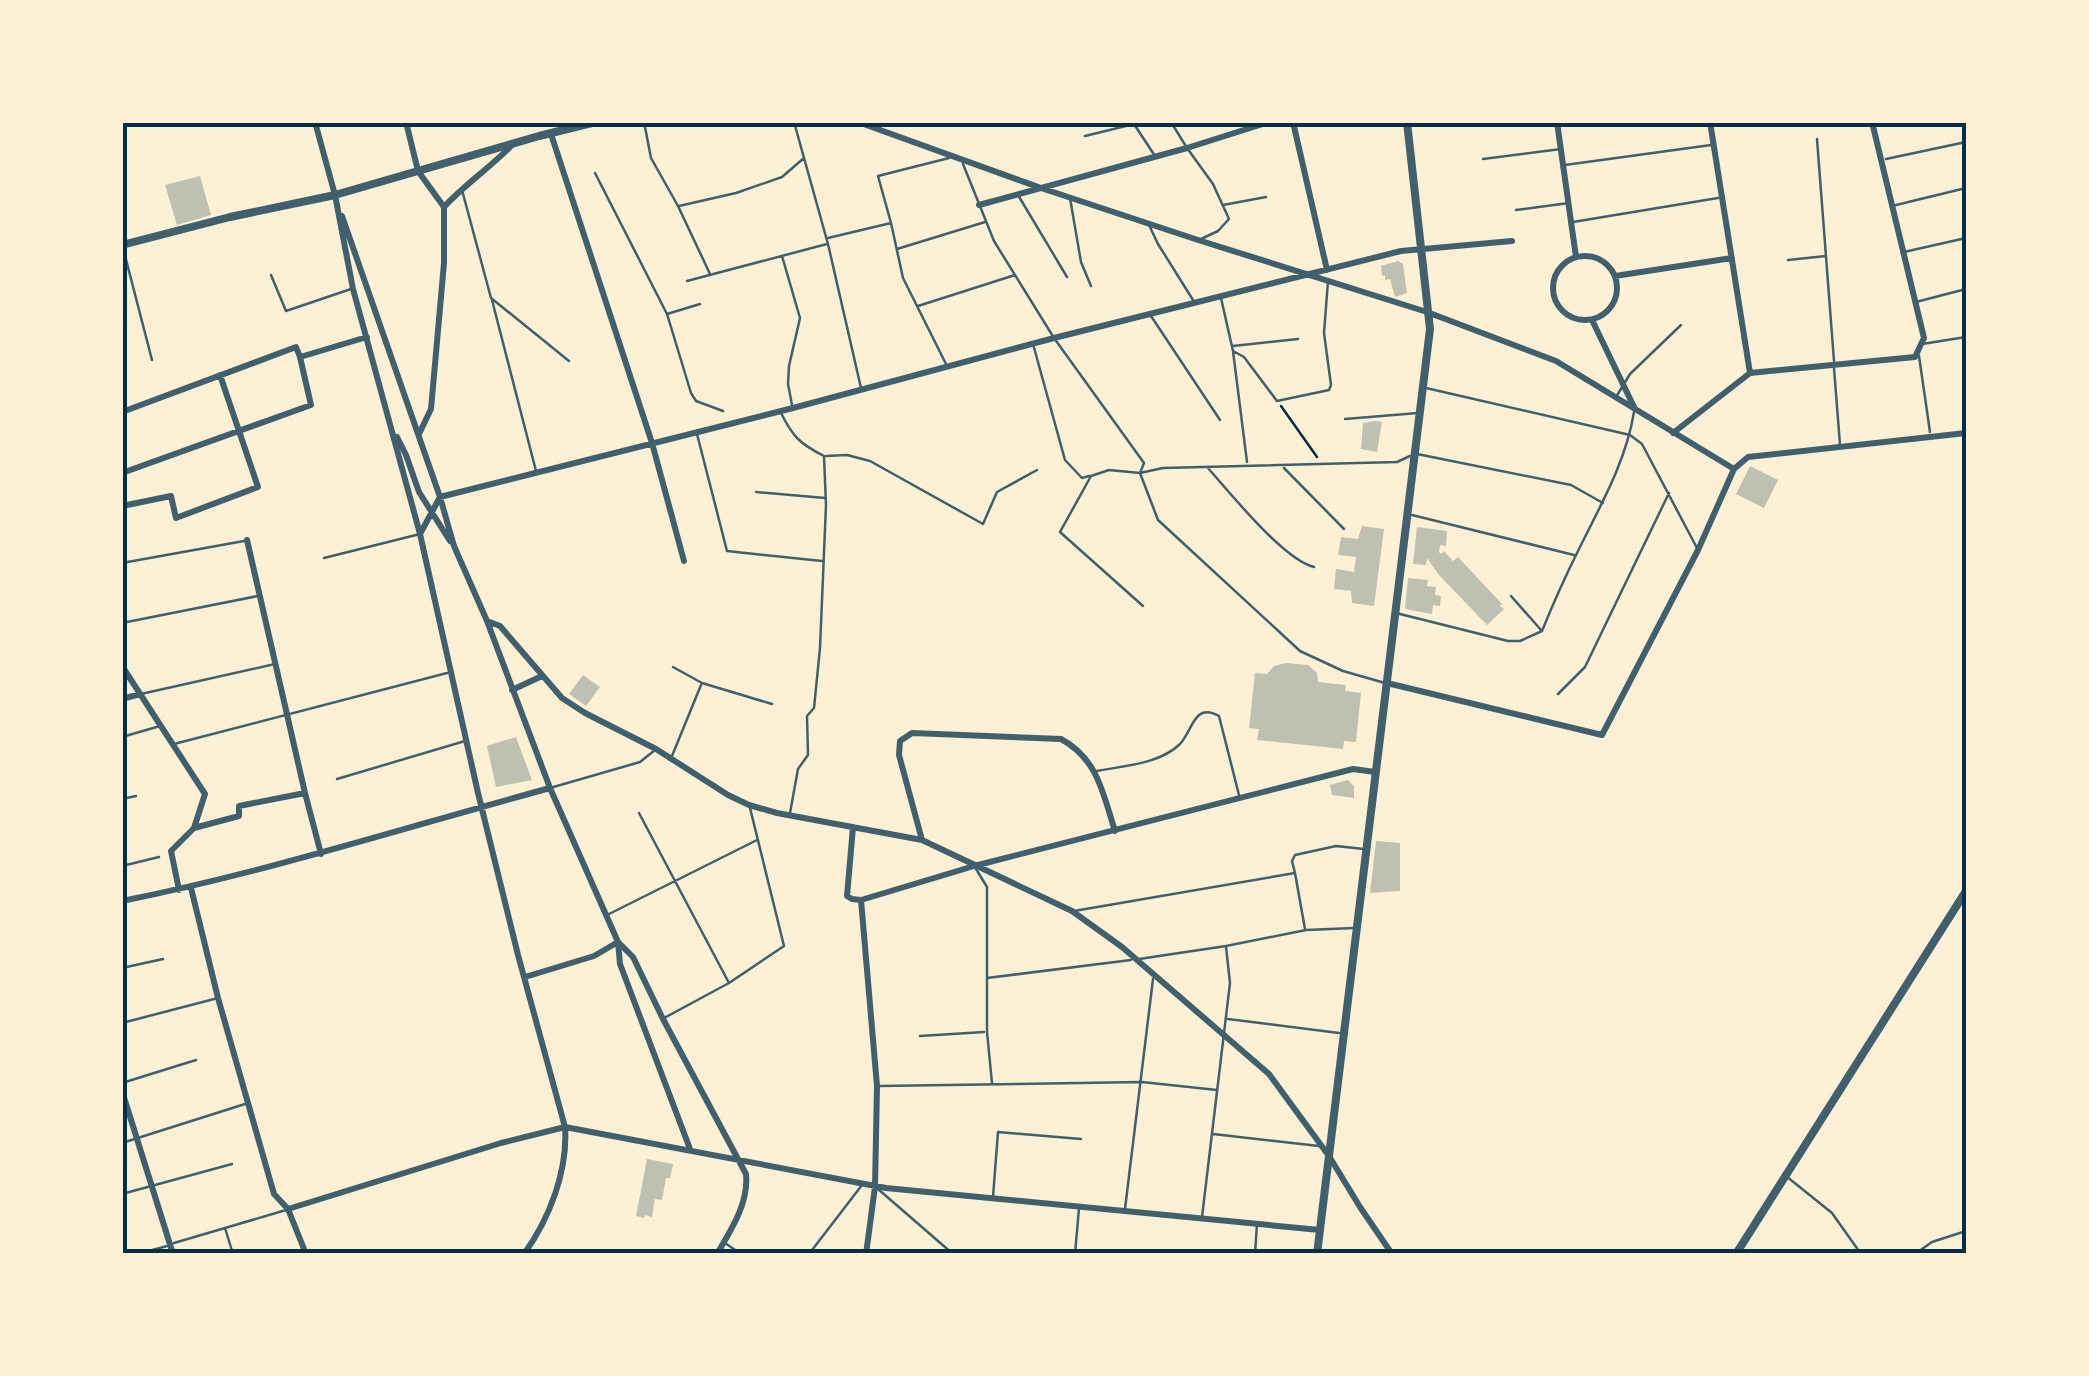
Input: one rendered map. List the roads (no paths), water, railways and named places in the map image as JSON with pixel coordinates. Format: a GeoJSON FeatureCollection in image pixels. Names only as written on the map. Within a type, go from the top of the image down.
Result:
{"type":"FeatureCollection","features":[{"type":"Feature","properties":{"kind":"street"},"geometry":{"type":"LineString","coordinates":[[315,122],[353,289],[420,534],[482,808],[564,1127],[566,1145],[557,1185],[541,1230],[528,1252]]}},
{"type":"Feature","properties":{"kind":"street"},"geometry":{"type":"LineString","coordinates":[[406,122],[418,172],[444,206],[444,263],[431,409],[419,435]]}},
{"type":"Feature","properties":{"kind":"street"},"geometry":{"type":"LineString","coordinates":[[122,246],[230,216],[334,195],[596,122]]}},
{"type":"Feature","properties":{"kind":"street"},"geometry":{"type":"LineString","coordinates":[[858,122],[1041,188],[1427,312],[1556,361],[1734,469]]}},
{"type":"Feature","properties":{"kind":"street"},"geometry":{"type":"LineString","coordinates":[[979,204],[1269,122]]}},
{"type":"Feature","properties":{"kind":"street"},"geometry":{"type":"LineString","coordinates":[[1293,122],[1327,270]]}},
{"type":"Feature","properties":{"kind":"street"},"geometry":{"type":"LineString","coordinates":[[1317,1254],[1430,329],[1407,122]]}},
{"type":"Feature","properties":{"kind":"street"},"geometry":{"type":"LineString","coordinates":[[1558,122],[1576,257]]}},
{"type":"Feature","properties":{"kind":"street"},"geometry":{"type":"LineString","coordinates":[[1710,122],[1750,372]]}},
{"type":"Feature","properties":{"kind":"street"},"geometry":{"type":"LineString","coordinates":[[1672,432],[1750,372],[1914,357],[1924,338],[1872,122]]}},
{"type":"Feature","properties":{"kind":"street"},"geometry":{"type":"LineString","coordinates":[[551,134],[652,444],[684,561]]}},
{"type":"Feature","properties":{"kind":"street"},"geometry":{"type":"LineString","coordinates":[[444,206],[513,144]]}},
{"type":"Feature","properties":{"kind":"street"},"geometry":{"type":"LineString","coordinates":[[334,195],[454,546],[487,621],[550,788],[618,942],[620,964],[691,1150]]}},
{"type":"Feature","properties":{"kind":"street"},"geometry":{"type":"LineString","coordinates":[[420,534],[440,497],[1400,250],[1512,241]]}},
{"type":"Feature","properties":{"kind":"street"},"geometry":{"type":"LineString","coordinates":[[1576,257],[1604,262],[1615,276],[1617,290],[1611,308],[1602,316],[1581,321],[1570,318],[1555,302],[1552,291],[1558,270],[1576,257]]}},
{"type":"Feature","properties":{"kind":"street"},"geometry":{"type":"LineString","coordinates":[[1615,276],[1732,258]]}},
{"type":"Feature","properties":{"kind":"street"},"geometry":{"type":"LineString","coordinates":[[1592,320],[1635,410]]}},
{"type":"Feature","properties":{"kind":"street"},"geometry":{"type":"LineString","coordinates":[[300,358],[368,337]]}},
{"type":"Feature","properties":{"kind":"street"},"geometry":{"type":"LineString","coordinates":[[122,412],[296,347],[312,405],[122,474]]}},
{"type":"Feature","properties":{"kind":"street"},"geometry":{"type":"LineString","coordinates":[[122,506],[172,496],[176,518],[258,487],[220,375]]}},
{"type":"Feature","properties":{"kind":"street"},"geometry":{"type":"LineString","coordinates":[[390,425],[419,492],[454,546]]}},
{"type":"Feature","properties":{"kind":"street"},"geometry":{"type":"LineString","coordinates":[[1387,683],[1602,735],[1698,550],[1734,469],[1748,457],[1966,433]]}},
{"type":"Feature","properties":{"kind":"street"},"geometry":{"type":"LineString","coordinates":[[247,540],[321,854]]}},
{"type":"Feature","properties":{"kind":"street"},"geometry":{"type":"LineString","coordinates":[[487,621],[500,626],[562,698],[585,714],[656,749],[728,795],[777,813],[922,840],[1072,911],[1136,959],[1268,1074],[1329,1156],[1392,1254]]}},
{"type":"Feature","properties":{"kind":"street"},"geometry":{"type":"LineString","coordinates":[[122,666],[205,794],[194,828],[171,852],[179,890]]}},
{"type":"Feature","properties":{"kind":"street"},"geometry":{"type":"LineString","coordinates":[[512,690],[542,676]]}},
{"type":"Feature","properties":{"kind":"street"},"geometry":{"type":"LineString","coordinates":[[122,699],[140,694]]}},
{"type":"Feature","properties":{"kind":"street"},"geometry":{"type":"LineString","coordinates":[[922,840],[899,755],[900,741],[912,733],[1061,740],[1076,748],[1096,772],[1116,831]]}},
{"type":"Feature","properties":{"kind":"street"},"geometry":{"type":"LineString","coordinates":[[853,828],[847,896],[861,900],[974,866],[1353,769],[1375,772]]}},
{"type":"Feature","properties":{"kind":"street"},"geometry":{"type":"LineString","coordinates":[[122,901],[321,854],[550,788]]}},
{"type":"Feature","properties":{"kind":"street"},"geometry":{"type":"LineString","coordinates":[[194,828],[240,816],[238,806],[305,793]]}},
{"type":"Feature","properties":{"kind":"street"},"geometry":{"type":"LineString","coordinates":[[190,888],[274,1194],[288,1209],[306,1254]]}},
{"type":"Feature","properties":{"kind":"street"},"geometry":{"type":"LineString","coordinates":[[1736,1254],[1966,891]]}},
{"type":"Feature","properties":{"kind":"street"},"geometry":{"type":"LineString","coordinates":[[861,900],[877,1086],[875,1187],[866,1254]]}},
{"type":"Feature","properties":{"kind":"street"},"geometry":{"type":"LineString","coordinates":[[524,977],[594,956],[618,942]]}},
{"type":"Feature","properties":{"kind":"street"},"geometry":{"type":"LineString","coordinates":[[618,942],[633,957],[746,1174],[746,1192],[735,1223],[717,1254]]}},
{"type":"Feature","properties":{"kind":"street"},"geometry":{"type":"LineString","coordinates":[[122,1091],[172,1249]]}},
{"type":"Feature","properties":{"kind":"street"},"geometry":{"type":"LineString","coordinates":[[288,1209],[564,1127],[875,1187],[1320,1230]]}},
{"type":"Feature","properties":{"kind":"lane"},"geometry":{"type":"LineString","coordinates":[[644,122],[651,158],[710,274]]}},
{"type":"Feature","properties":{"kind":"lane"},"geometry":{"type":"LineString","coordinates":[[794,122],[827,238],[861,389]]}},
{"type":"Feature","properties":{"kind":"lane"},"geometry":{"type":"LineString","coordinates":[[1171,122],[1213,184],[1229,219],[1218,232],[1198,240]]}},
{"type":"Feature","properties":{"kind":"lane"},"geometry":{"type":"LineString","coordinates":[[1085,136],[1134,124],[1155,157]]}},
{"type":"Feature","properties":{"kind":"lane"},"geometry":{"type":"LineString","coordinates":[[1817,139],[1840,447]]}},
{"type":"Feature","properties":{"kind":"lane"},"geometry":{"type":"LineString","coordinates":[[1880,161],[1966,142]]}},
{"type":"Feature","properties":{"kind":"lane"},"geometry":{"type":"LineString","coordinates":[[1564,165],[1714,144]]}},
{"type":"Feature","properties":{"kind":"lane"},"geometry":{"type":"LineString","coordinates":[[1483,159],[1561,149]]}},
{"type":"Feature","properties":{"kind":"lane"},"geometry":{"type":"LineString","coordinates":[[678,206],[736,193],[782,177],[804,158]]}},
{"type":"Feature","properties":{"kind":"lane"},"geometry":{"type":"LineString","coordinates":[[947,366],[903,278],[878,176],[958,158],[994,241],[1054,338],[1144,463],[1140,473],[1158,520],[1300,651],[1343,671],[1387,683]]}},
{"type":"Feature","properties":{"kind":"lane"},"geometry":{"type":"LineString","coordinates":[[595,173],[667,314],[691,393],[696,401],[723,411]]}},
{"type":"Feature","properties":{"kind":"lane"},"geometry":{"type":"LineString","coordinates":[[1891,207],[1966,188]]}},
{"type":"Feature","properties":{"kind":"lane"},"geometry":{"type":"LineString","coordinates":[[461,189],[536,472]]}},
{"type":"Feature","properties":{"kind":"lane"},"geometry":{"type":"LineString","coordinates":[[1018,194],[1067,276]]}},
{"type":"Feature","properties":{"kind":"lane"},"geometry":{"type":"LineString","coordinates":[[1070,196],[1082,262],[1091,286]]}},
{"type":"Feature","properties":{"kind":"lane"},"geometry":{"type":"LineString","coordinates":[[1223,205],[1266,197]]}},
{"type":"Feature","properties":{"kind":"lane"},"geometry":{"type":"LineString","coordinates":[[1572,222],[1722,197]]}},
{"type":"Feature","properties":{"kind":"lane"},"geometry":{"type":"LineString","coordinates":[[1516,210],[1569,203]]}},
{"type":"Feature","properties":{"kind":"lane"},"geometry":{"type":"LineString","coordinates":[[896,248],[986,222]]}},
{"type":"Feature","properties":{"kind":"lane"},"geometry":{"type":"LineString","coordinates":[[827,238],[891,223]]}},
{"type":"Feature","properties":{"kind":"lane"},"geometry":{"type":"LineString","coordinates":[[1148,223],[1194,303]]}},
{"type":"Feature","properties":{"kind":"lane"},"geometry":{"type":"LineString","coordinates":[[1902,252],[1966,238]]}},
{"type":"Feature","properties":{"kind":"lane"},"geometry":{"type":"LineString","coordinates":[[687,282],[828,244]]}},
{"type":"Feature","properties":{"kind":"lane"},"geometry":{"type":"LineString","coordinates":[[122,246],[152,360]]}},
{"type":"Feature","properties":{"kind":"lane"},"geometry":{"type":"LineString","coordinates":[[782,256],[800,318],[789,366],[792,408]]}},
{"type":"Feature","properties":{"kind":"lane"},"geometry":{"type":"LineString","coordinates":[[1788,260],[1826,256]]}},
{"type":"Feature","properties":{"kind":"lane"},"geometry":{"type":"LineString","coordinates":[[917,306],[1016,274]]}},
{"type":"Feature","properties":{"kind":"lane"},"geometry":{"type":"LineString","coordinates":[[272,275],[286,310],[353,289]]}},
{"type":"Feature","properties":{"kind":"lane"},"geometry":{"type":"LineString","coordinates":[[1232,349],[1244,357],[1277,401],[1329,390],[1324,334],[1328,280]]}},
{"type":"Feature","properties":{"kind":"lane"},"geometry":{"type":"LineString","coordinates":[[1915,302],[1966,289]]}},
{"type":"Feature","properties":{"kind":"lane"},"geometry":{"type":"LineString","coordinates":[[1220,296],[1232,349],[1248,465]]}},
{"type":"Feature","properties":{"kind":"lane"},"geometry":{"type":"LineString","coordinates":[[491,298],[569,361]]}},
{"type":"Feature","properties":{"kind":"lane"},"geometry":{"type":"LineString","coordinates":[[667,314],[700,304]]}},
{"type":"Feature","properties":{"kind":"lane"},"geometry":{"type":"LineString","coordinates":[[1150,315],[1220,420]]}},
{"type":"Feature","properties":{"kind":"lane"},"geometry":{"type":"LineString","coordinates":[[1615,398],[1630,374],[1681,324]]}},
{"type":"Feature","properties":{"kind":"lane"},"geometry":{"type":"LineString","coordinates":[[1930,436],[1919,347],[1966,337]]}},
{"type":"Feature","properties":{"kind":"lane"},"geometry":{"type":"LineString","coordinates":[[1232,349],[1298,338]]}},
{"type":"Feature","properties":{"kind":"lane"},"geometry":{"type":"LineString","coordinates":[[1033,344],[1065,460],[1082,478],[1109,470],[1140,473],[1162,468],[1397,462],[1414,454],[1571,485],[1603,503]]}},
{"type":"Feature","properties":{"kind":"lane"},"geometry":{"type":"LineString","coordinates":[[1423,387],[1630,435],[1642,444],[1698,550]]}},
{"type":"Feature","properties":{"kind":"lane"},"geometry":{"type":"LineString","coordinates":[[1395,612],[1508,640],[1520,641],[1542,631],[1603,503],[1630,435],[1635,410]]}},
{"type":"Feature","properties":{"kind":"lane"},"geometry":{"type":"LineString","coordinates":[[780,411],[792,435],[807,448],[824,456],[846,454],[870,461],[982,524],[996,492],[1038,470]]}},
{"type":"Feature","properties":{"kind":"lane"},"geometry":{"type":"LineString","coordinates":[[1344,419],[1419,413]]}},
{"type":"Feature","properties":{"kind":"lane"},"geometry":{"type":"LineString","coordinates":[[697,432],[727,551],[824,561]]}},
{"type":"Feature","properties":{"kind":"lane"},"geometry":{"type":"LineString","coordinates":[[789,814],[798,769],[808,755],[807,716],[814,708],[820,648],[824,456]]}},
{"type":"Feature","properties":{"kind":"lane"},"geometry":{"type":"LineString","coordinates":[[1283,467],[1344,530]]}},
{"type":"Feature","properties":{"kind":"lane"},"geometry":{"type":"LineString","coordinates":[[1207,468],[1301,564],[1314,566]]}},
{"type":"Feature","properties":{"kind":"lane"},"geometry":{"type":"LineString","coordinates":[[1091,476],[1060,532],[1143,606]]}},
{"type":"Feature","properties":{"kind":"lane"},"geometry":{"type":"LineString","coordinates":[[756,492],[825,498]]}},
{"type":"Feature","properties":{"kind":"lane"},"geometry":{"type":"LineString","coordinates":[[1558,694],[1585,668],[1669,492]]}},
{"type":"Feature","properties":{"kind":"lane"},"geometry":{"type":"LineString","coordinates":[[1406,513],[1575,555]]}},
{"type":"Feature","properties":{"kind":"lane"},"geometry":{"type":"LineString","coordinates":[[324,558],[420,534]]}},
{"type":"Feature","properties":{"kind":"lane"},"geometry":{"type":"LineString","coordinates":[[122,563],[247,540]]}},
{"type":"Feature","properties":{"kind":"lane"},"geometry":{"type":"LineString","coordinates":[[122,623],[259,596]]}},
{"type":"Feature","properties":{"kind":"lane"},"geometry":{"type":"LineString","coordinates":[[1512,596],[1542,631]]}},
{"type":"Feature","properties":{"kind":"lane"},"geometry":{"type":"LineString","coordinates":[[140,694],[274,664]]}},
{"type":"Feature","properties":{"kind":"lane"},"geometry":{"type":"LineString","coordinates":[[673,667],[702,684],[772,704]]}},
{"type":"Feature","properties":{"kind":"lane"},"geometry":{"type":"LineString","coordinates":[[172,745],[452,672]]}},
{"type":"Feature","properties":{"kind":"lane"},"geometry":{"type":"LineString","coordinates":[[671,760],[702,684]]}},
{"type":"Feature","properties":{"kind":"lane"},"geometry":{"type":"LineString","coordinates":[[1096,772],[1158,758],[1180,744],[1197,716],[1214,712],[1219,716],[1241,799]]}},
{"type":"Feature","properties":{"kind":"lane"},"geometry":{"type":"LineString","coordinates":[[122,737],[160,726]]}},
{"type":"Feature","properties":{"kind":"lane"},"geometry":{"type":"LineString","coordinates":[[336,779],[467,740]]}},
{"type":"Feature","properties":{"kind":"lane"},"geometry":{"type":"LineString","coordinates":[[550,788],[640,762],[656,749]]}},
{"type":"Feature","properties":{"kind":"lane"},"geometry":{"type":"LineString","coordinates":[[122,799],[136,796]]}},
{"type":"Feature","properties":{"kind":"lane"},"geometry":{"type":"LineString","coordinates":[[663,1019],[729,983],[784,946],[749,805]]}},
{"type":"Feature","properties":{"kind":"lane"},"geometry":{"type":"LineString","coordinates":[[640,813],[729,983]]}},
{"type":"Feature","properties":{"kind":"lane"},"geometry":{"type":"LineString","coordinates":[[606,915],[758,839]]}},
{"type":"Feature","properties":{"kind":"lane"},"geometry":{"type":"LineString","coordinates":[[1306,930],[1292,860],[1295,855],[1336,846],[1366,850]]}},
{"type":"Feature","properties":{"kind":"lane"},"geometry":{"type":"LineString","coordinates":[[122,866],[159,857]]}},
{"type":"Feature","properties":{"kind":"lane"},"geometry":{"type":"LineString","coordinates":[[974,866],[987,887],[986,1032],[992,1084]]}},
{"type":"Feature","properties":{"kind":"lane"},"geometry":{"type":"LineString","coordinates":[[1072,911],[1294,872]]}},
{"type":"Feature","properties":{"kind":"lane"},"geometry":{"type":"LineString","coordinates":[[987,978],[1226,946],[1306,930],[1355,928]]}},
{"type":"Feature","properties":{"kind":"lane"},"geometry":{"type":"LineString","coordinates":[[1202,1219],[1230,983],[1226,946]]}},
{"type":"Feature","properties":{"kind":"lane"},"geometry":{"type":"LineString","coordinates":[[122,968],[163,959]]}},
{"type":"Feature","properties":{"kind":"lane"},"geometry":{"type":"LineString","coordinates":[[1125,1210],[1154,974]]}},
{"type":"Feature","properties":{"kind":"lane"},"geometry":{"type":"LineString","coordinates":[[122,1023],[218,998]]}},
{"type":"Feature","properties":{"kind":"lane"},"geometry":{"type":"LineString","coordinates":[[1226,1018],[1342,1033]]}},
{"type":"Feature","properties":{"kind":"lane"},"geometry":{"type":"LineString","coordinates":[[920,1036],[986,1032]]}},
{"type":"Feature","properties":{"kind":"lane"},"geometry":{"type":"LineString","coordinates":[[122,1083],[196,1060]]}},
{"type":"Feature","properties":{"kind":"lane"},"geometry":{"type":"LineString","coordinates":[[877,1086],[1142,1082],[1217,1090]]}},
{"type":"Feature","properties":{"kind":"lane"},"geometry":{"type":"LineString","coordinates":[[122,1143],[247,1103]]}},
{"type":"Feature","properties":{"kind":"lane"},"geometry":{"type":"LineString","coordinates":[[993,1200],[998,1132],[1081,1139]]}},
{"type":"Feature","properties":{"kind":"lane"},"geometry":{"type":"LineString","coordinates":[[1212,1134],[1322,1146]]}},
{"type":"Feature","properties":{"kind":"lane"},"geometry":{"type":"LineString","coordinates":[[122,1194],[232,1164]]}},
{"type":"Feature","properties":{"kind":"lane"},"geometry":{"type":"LineString","coordinates":[[1786,1176],[1832,1213],[1861,1254]]}},
{"type":"Feature","properties":{"kind":"lane"},"geometry":{"type":"LineString","coordinates":[[809,1254],[863,1184]]}},
{"type":"Feature","properties":{"kind":"lane"},"geometry":{"type":"LineString","coordinates":[[875,1187],[952,1254]]}},
{"type":"Feature","properties":{"kind":"lane"},"geometry":{"type":"LineString","coordinates":[[1075,1254],[1080,1206]]}},
{"type":"Feature","properties":{"kind":"lane"},"geometry":{"type":"LineString","coordinates":[[138,1254],[172,1249],[288,1209]]}},
{"type":"Feature","properties":{"kind":"lane"},"geometry":{"type":"LineString","coordinates":[[1255,1254],[1257,1223]]}},
{"type":"Feature","properties":{"kind":"lane"},"geometry":{"type":"LineString","coordinates":[[226,1228],[233,1254]]}},
{"type":"Feature","properties":{"kind":"lane"},"geometry":{"type":"LineString","coordinates":[[1915,1254],[1932,1242],[1966,1231]]}},
{"type":"Feature","properties":{"kind":"lane"},"geometry":{"type":"LineString","coordinates":[[724,1242],[741,1254]]}}]}
